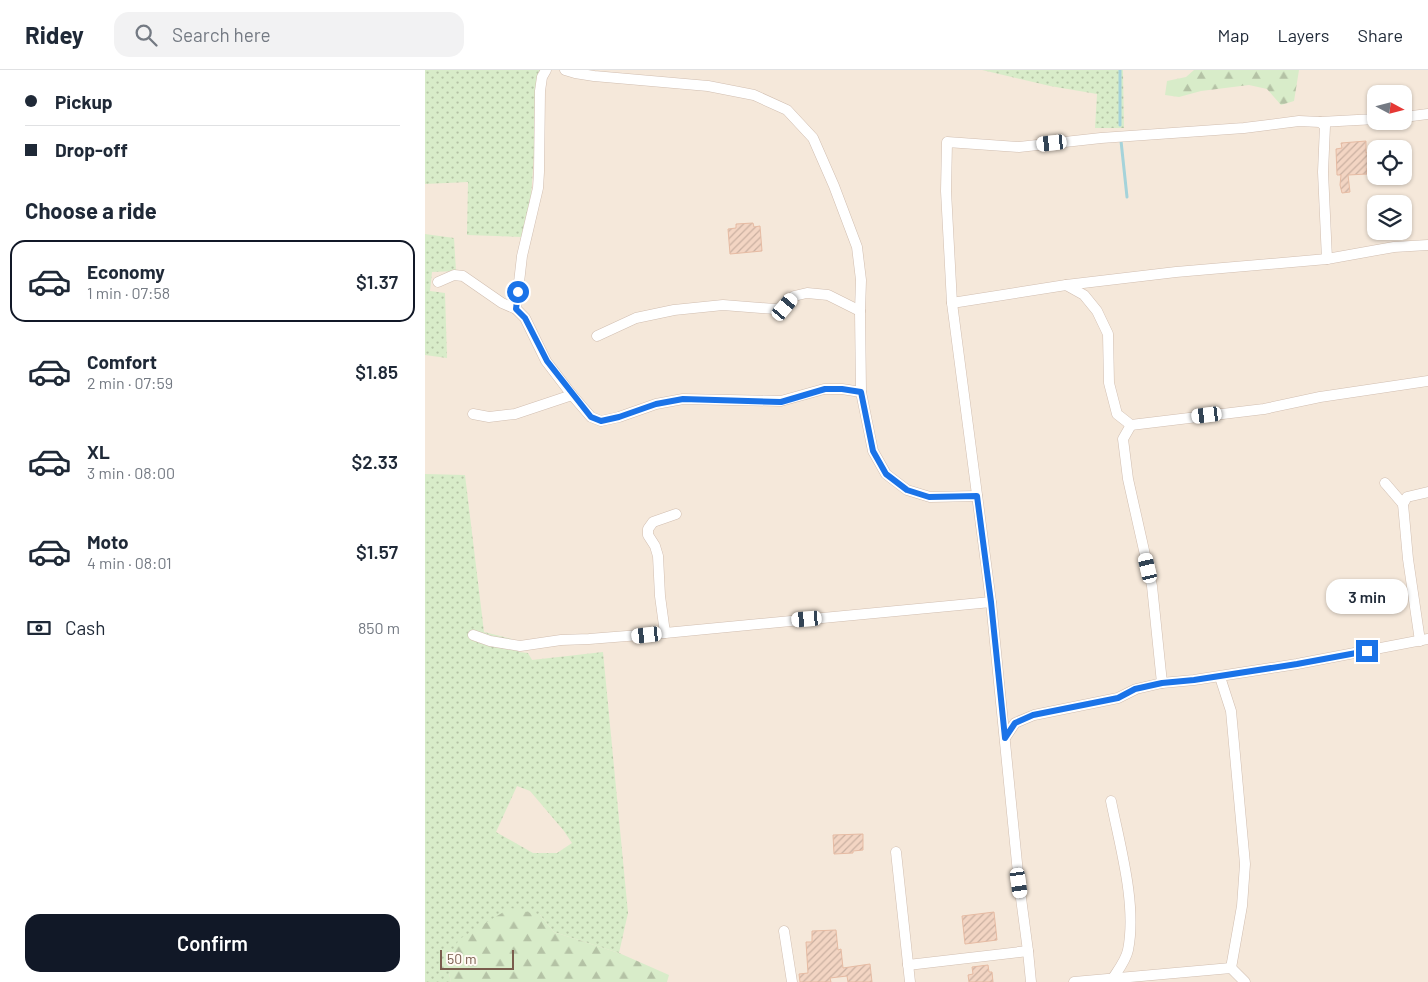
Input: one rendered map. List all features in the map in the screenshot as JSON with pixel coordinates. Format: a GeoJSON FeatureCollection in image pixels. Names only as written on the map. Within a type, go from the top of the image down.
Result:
{"type":"FeatureCollection","features":[{"type":"Feature","properties":{"kind":"street"},"geometry":{"type":"LineString","coordinates":[[516,309],[522,256],[538,188],[540,91],[542,77],[546,70]]}},
{"type":"Feature","properties":{"kind":"street"},"geometry":{"type":"LineString","coordinates":[[565,70],[575,74],[708,86],[754,95],[787,110],[813,138],[834,186],[857,247],[861,280],[861,392],[873,451],[886,474],[907,490],[929,497],[977,496]]}},
{"type":"Feature","properties":{"kind":"street"},"geometry":{"type":"LineString","coordinates":[[1413,116],[1428,114]]}},
{"type":"Feature","properties":{"kind":"street"},"geometry":{"type":"LineString","coordinates":[[1031,982],[1029,952],[1019,883],[991,602],[952,303],[946,191],[947,142],[1019,146],[1244,128],[1299,121],[1367,119]]}},
{"type":"Feature","properties":{"kind":"street"},"geometry":{"type":"LineString","coordinates":[[1320,122],[1325,126],[1323,172],[1327,259]]}},
{"type":"Feature","properties":{"kind":"street"},"geometry":{"type":"LineString","coordinates":[[952,303],[1066,285],[1176,272],[1327,259],[1395,247],[1428,245]]}},
{"type":"Feature","properties":{"kind":"street"},"geometry":{"type":"LineString","coordinates":[[438,282],[453,275],[463,276],[516,309],[525,318],[547,361],[572,395],[591,417],[601,421],[656,404],[683,399],[781,402],[825,389],[861,392]]}},
{"type":"Feature","properties":{"kind":"street"},"geometry":{"type":"LineString","coordinates":[[1066,285],[1084,295],[1097,311],[1108,334],[1109,383],[1117,414],[1131,425],[1264,409],[1320,396],[1428,381]]}},
{"type":"Feature","properties":{"kind":"street"},"geometry":{"type":"LineString","coordinates":[[597,336],[635,318],[674,310],[723,305],[775,309],[785,307],[794,296],[807,293],[828,295],[860,311]]}},
{"type":"Feature","properties":{"kind":"street"},"geometry":{"type":"LineString","coordinates":[[473,414],[489,418],[515,414],[572,395]]}},
{"type":"Feature","properties":{"kind":"street"},"geometry":{"type":"LineString","coordinates":[[1131,425],[1123,439],[1128,479],[1152,586],[1162,683]]}},
{"type":"Feature","properties":{"kind":"street"},"geometry":{"type":"LineString","coordinates":[[1385,483],[1403,504]]}},
{"type":"Feature","properties":{"kind":"street"},"geometry":{"type":"LineString","coordinates":[[1005,738],[1015,723],[1033,715],[1118,698],[1135,689],[1162,683],[1220,677],[1297,664],[1424,640],[1408,558],[1403,504],[1407,497],[1428,492]]}},
{"type":"Feature","properties":{"kind":"street"},"geometry":{"type":"LineString","coordinates":[[665,633],[659,596],[658,556],[648,534],[653,522],[676,514]]}},
{"type":"Feature","properties":{"kind":"street"},"geometry":{"type":"LineString","coordinates":[[473,635],[520,646],[561,640],[589,640],[991,602]]}},
{"type":"Feature","properties":{"kind":"street"},"geometry":{"type":"LineString","coordinates":[[1220,677],[1231,711],[1245,864],[1242,906],[1231,968]]}},
{"type":"Feature","properties":{"kind":"street"},"geometry":{"type":"LineString","coordinates":[[1111,800],[1128,886],[1130,925],[1127,952],[1122,965],[1113,978]]}},
{"type":"Feature","properties":{"kind":"street"},"geometry":{"type":"LineString","coordinates":[[896,852],[910,982]]}},
{"type":"Feature","properties":{"kind":"street"},"geometry":{"type":"LineString","coordinates":[[784,931],[792,982]]}},
{"type":"Feature","properties":{"kind":"street"},"geometry":{"type":"LineString","coordinates":[[908,965],[1029,952]]}},
{"type":"Feature","properties":{"kind":"street"},"geometry":{"type":"LineString","coordinates":[[1074,982],[1231,968],[1245,982]]}},
{"type":"Feature","properties":{"kind":"shaded area"},"geometry":{"type":"Polygon","coordinates":[[[425,70],[1428,70],[1428,982],[425,982],[425,70]]]}},
{"type":"Feature","properties":{"kind":"green space"},"geometry":{"type":"Polygon","coordinates":[[[425,70],[542,70],[531,197],[522,237],[467,235],[468,182],[425,184],[425,70]]]}},
{"type":"Feature","properties":{"kind":"green space"},"geometry":{"type":"Polygon","coordinates":[[[982,70],[1123,70],[1124,128],[1095,128],[1097,94],[1050,86],[982,70]]]}},
{"type":"Feature","properties":{"kind":"green space"},"geometry":{"type":"Polygon","coordinates":[[[1194,70],[1299,70],[1294,101],[1281,105],[1267,89],[1249,85],[1201,91],[1179,97],[1165,95],[1167,81],[1186,77],[1194,70]]]}},
{"type":"Feature","properties":{"kind":"green space"},"geometry":{"type":"Polygon","coordinates":[[[425,234],[454,238],[456,271],[432,272],[430,291],[445,293],[447,358],[425,355],[425,234]]]}},
{"type":"Feature","properties":{"kind":"green space"},"geometry":{"type":"Polygon","coordinates":[[[425,474],[465,475],[484,632],[512,639],[519,652],[528,653],[532,660],[603,652],[628,913],[619,953],[554,932],[540,915],[449,973],[451,982],[425,982],[425,474]],[[517,786],[496,832],[533,853],[557,853],[572,843],[530,791],[517,786]]]}},
{"type":"Feature","properties":{"kind":"green space"},"geometry":{"type":"Polygon","coordinates":[[[510,908],[540,915],[554,932],[619,953],[669,975],[667,982],[451,982],[449,973],[458,940],[510,908]]]}},
{"type":"Feature","properties":{"kind":"building"},"geometry":{"type":"Polygon","coordinates":[[[1366,141],[1367,153],[1367,174],[1348,175],[1350,192],[1342,193],[1340,185],[1341,175],[1337,175],[1336,149],[1342,148],[1341,143],[1366,141]]]}},
{"type":"Feature","properties":{"kind":"building"},"geometry":{"type":"Polygon","coordinates":[[[753,223],[754,227],[760,226],[762,251],[730,254],[728,229],[736,228],[736,224],[753,223]]]}},
{"type":"Feature","properties":{"kind":"building"},"geometry":{"type":"Polygon","coordinates":[[[863,834],[863,850],[853,851],[853,853],[834,854],[833,835],[863,834]]]}},
{"type":"Feature","properties":{"kind":"building"},"geometry":{"type":"Polygon","coordinates":[[[994,912],[997,940],[965,944],[962,916],[994,912]]]}},
{"type":"Feature","properties":{"kind":"building"},"geometry":{"type":"Polygon","coordinates":[[[836,930],[838,950],[841,949],[843,968],[870,964],[872,982],[848,982],[847,976],[830,978],[831,982],[800,982],[799,974],[808,973],[806,942],[812,942],[812,931],[836,930]]]}},
{"type":"Feature","properties":{"kind":"building"},"geometry":{"type":"Polygon","coordinates":[[[988,965],[989,972],[992,972],[993,982],[969,982],[968,975],[973,974],[972,967],[988,965]]]}},
{"type":"Feature","properties":{"kind":"waterway"},"geometry":{"type":"LineString","coordinates":[[1120,70],[1120,125]]}},
{"type":"Feature","properties":{"kind":"waterway"},"geometry":{"type":"LineString","coordinates":[[1121,141],[1127,197]]}},
{"type":"Feature","properties":{"kind":"route"},"geometry":{"type":"LineString","coordinates":[[518,292],[516,309],[525,318],[547,361],[572,395],[591,417],[596,420],[601,421],[619,417],[656,404],[683,399],[781,402],[825,389],[861,392],[873,451],[886,474],[907,490],[929,497],[977,496],[991,602],[1005,738],[1015,723],[1033,715],[1118,698],[1135,689],[1162,683],[1220,677],[1367,651]]}}]}
